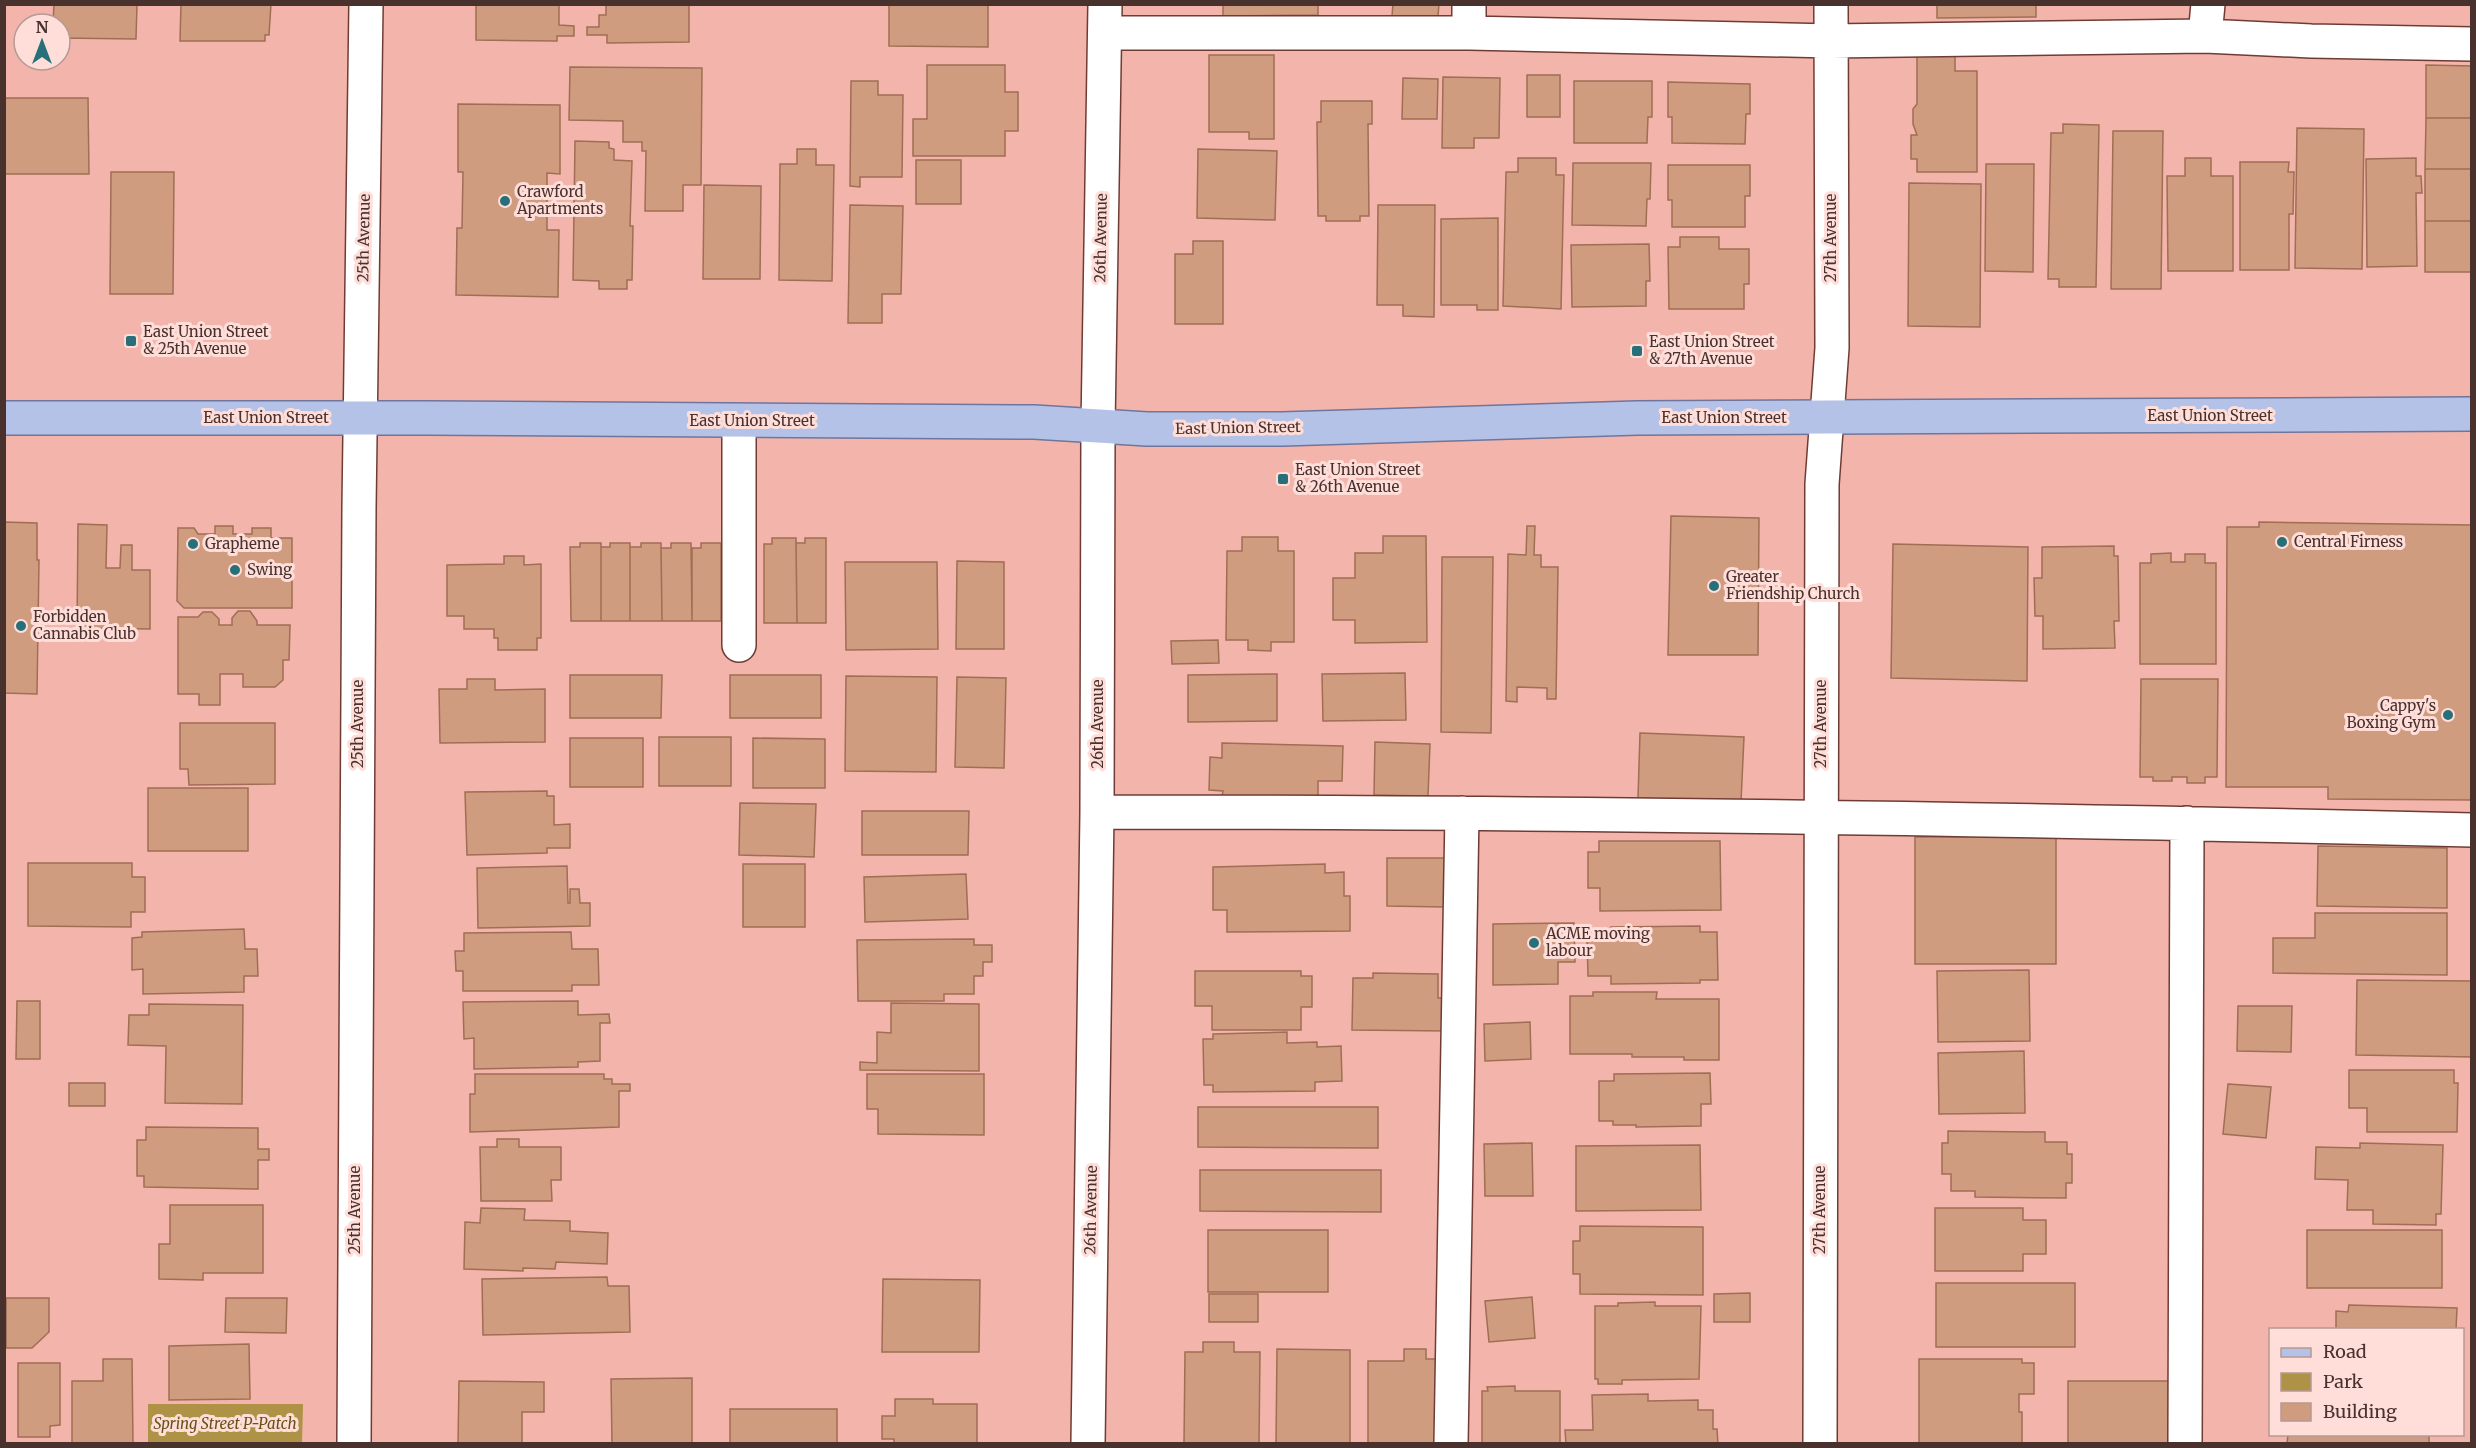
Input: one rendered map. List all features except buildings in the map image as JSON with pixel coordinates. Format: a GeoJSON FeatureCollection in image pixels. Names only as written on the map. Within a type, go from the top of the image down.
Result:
{"type":"FeatureCollection","features":[{"type":"Feature","properties":{"kind":"main road","name":"East Union Street"},"geometry":{"type":"LineString","coordinates":[[4,418],[1034,422],[1147,429],[1282,429],[1637,418],[2472,414]]}},
{"type":"Feature","properties":{"kind":"street","name":"25th Avenue"},"geometry":{"type":"LineString","coordinates":[[354,1443],[366,4]]}},
{"type":"Feature","properties":{"kind":"street","name":"27th Avenue"},"geometry":{"type":"LineString","coordinates":[[1820,1443],[1822,484],[1832,348],[1831,4]]}},
{"type":"Feature","properties":{"kind":"street"},"geometry":{"type":"LineString","coordinates":[[2205,36],[2208,4]]}},
{"type":"Feature","properties":{"kind":"street"},"geometry":{"type":"LineString","coordinates":[[1105,19],[1469,19],[1831,40],[2205,36],[2311,41],[2472,44]]}},
{"type":"Feature","properties":{"kind":"street","name":"26th Avenue"},"geometry":{"type":"LineString","coordinates":[[1088,1443],[1097,812],[1098,426],[1105,19]]}},
{"type":"Feature","properties":{"kind":"street"},"geometry":{"type":"LineString","coordinates":[[739,421],[739,645]]}},
{"type":"Feature","properties":{"kind":"street"},"geometry":{"type":"LineString","coordinates":[[1097,812],[1462,813],[2187,823],[2472,830]]}},
{"type":"Feature","properties":{"kind":"street"},"geometry":{"type":"LineString","coordinates":[[1451,1443],[1462,813]]}},
{"type":"Feature","properties":{"kind":"street"},"geometry":{"type":"LineString","coordinates":[[2185,1443],[2187,823]]}},
{"type":"Feature","properties":{"kind":"green space","name":"Spring Street P-Patch"},"geometry":{"type":"Polygon","coordinates":[[[148,1404],[303,1404],[302,1443],[148,1443],[148,1404]]]}},
{"type":"Feature","properties":{"kind":"place","name":"Crawford Apartments"},"geometry":{"type":"Point","coordinates":[505,201]}},
{"type":"Feature","properties":{"kind":"place","name":"East Union Street & 25th Avenue"},"geometry":{"type":"Point","coordinates":[131,341]}},
{"type":"Feature","properties":{"kind":"place","name":"East Union Street & 27th Avenue"},"geometry":{"type":"Point","coordinates":[1637,351]}},
{"type":"Feature","properties":{"kind":"place","name":"East Union Street & 26th Avenue"},"geometry":{"type":"Point","coordinates":[1283,479]}},
{"type":"Feature","properties":{"kind":"place","name":"Central Firness"},"geometry":{"type":"Point","coordinates":[2282,542]}},
{"type":"Feature","properties":{"kind":"place","name":"Grapheme"},"geometry":{"type":"Point","coordinates":[193,544]}},
{"type":"Feature","properties":{"kind":"place","name":"Swing"},"geometry":{"type":"Point","coordinates":[235,570]}},
{"type":"Feature","properties":{"kind":"place","name":"Greater Friendship Church"},"geometry":{"type":"Point","coordinates":[1714,586]}},
{"type":"Feature","properties":{"kind":"place","name":"Forbidden Cannabis Club"},"geometry":{"type":"Point","coordinates":[21,626]}},
{"type":"Feature","properties":{"kind":"place","name":"Cappy's Boxing Gym"},"geometry":{"type":"Point","coordinates":[2448,715]}},
{"type":"Feature","properties":{"kind":"place","name":"ACME moving labour"},"geometry":{"type":"Point","coordinates":[1534,943]}}]}
